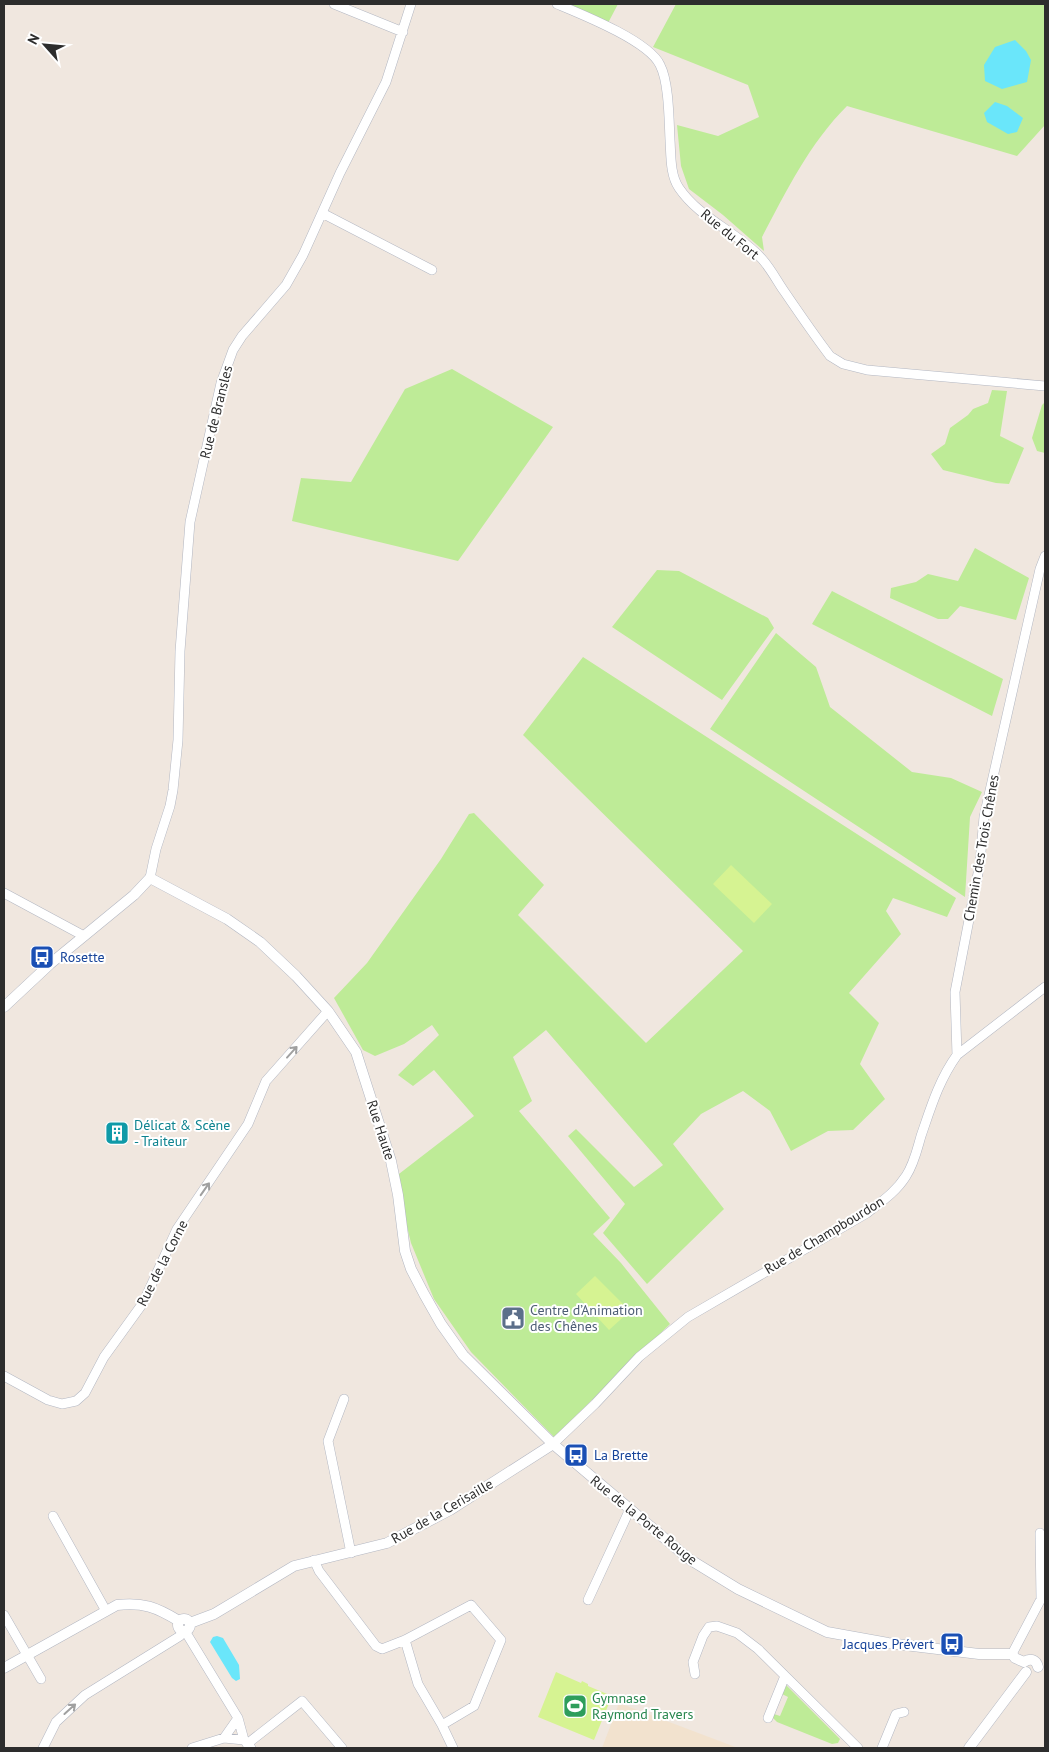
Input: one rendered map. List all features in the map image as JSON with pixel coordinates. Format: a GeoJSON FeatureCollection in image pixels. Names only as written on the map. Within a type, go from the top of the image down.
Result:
{"type":"FeatureCollection","features":[{"type":"Feature","properties":{"kind":"street"},"geometry":{"type":"LineString","coordinates":[[334,4],[404,32]]}},
{"type":"Feature","properties":{"kind":"street","name":"Rue de Bransles"},"geometry":{"type":"LineString","coordinates":[[150,878],[173,790],[178,740],[180,651],[190,522],[221,383],[233,350],[242,336],[286,285],[303,255],[340,173],[386,82],[404,32],[411,4]]}},
{"type":"Feature","properties":{"kind":"street","name":"Rue du Fort"},"geometry":{"type":"LineString","coordinates":[[557,4],[633,40],[653,54],[661,65],[664,81],[668,105],[672,165],[677,186],[688,200],[740,240],[762,260],[830,356],[843,364],[867,370],[1045,386]]}},
{"type":"Feature","properties":{"kind":"street"},"geometry":{"type":"LineString","coordinates":[[322,213],[432,270]]}},
{"type":"Feature","properties":{"kind":"street","name":"Chemin des Trois Chênes"},"geometry":{"type":"LineString","coordinates":[[957,1055],[955,992],[980,863],[984,817],[1040,569],[1045,556]]}},
{"type":"Feature","properties":{"kind":"street"},"geometry":{"type":"LineString","coordinates":[[4,1007],[50,964],[134,895],[150,878]]}},
{"type":"Feature","properties":{"kind":"street","name":"Rue Haute"},"geometry":{"type":"LineString","coordinates":[[150,878],[227,919],[260,942],[296,976],[328,1011],[356,1052],[391,1161],[398,1195],[405,1251],[411,1269],[441,1324],[463,1355],[553,1444]]}},
{"type":"Feature","properties":{"kind":"street"},"geometry":{"type":"LineString","coordinates":[[4,894],[84,936]]}},
{"type":"Feature","properties":{"kind":"street","name":"Rue de Champbourdon"},"geometry":{"type":"LineString","coordinates":[[553,1444],[595,1404],[639,1357],[688,1317],[867,1213],[894,1192],[912,1164],[938,1087],[957,1055],[1045,987]]}},
{"type":"Feature","properties":{"kind":"street","name":"Rue de la Corne"},"geometry":{"type":"LineString","coordinates":[[4,1376],[48,1400],[62,1404],[76,1401],[85,1393],[104,1357],[143,1303],[177,1229],[248,1124],[266,1081],[328,1011]]}},
{"type":"Feature","properties":{"kind":"street"},"geometry":{"type":"LineString","coordinates":[[344,1399],[328,1441],[351,1553]]}},
{"type":"Feature","properties":{"kind":"street","name":"Rue de la Porte Rouge"},"geometry":{"type":"LineString","coordinates":[[553,1444],[689,1559],[738,1589],[827,1632],[906,1645],[982,1654],[1012,1654]]}},
{"type":"Feature","properties":{"kind":"street","name":"Rue de la Cerisaille"},"geometry":{"type":"LineString","coordinates":[[43,1748],[56,1722],[85,1695],[180,1636],[184,1626],[214,1614],[294,1566],[387,1543],[450,1510],[553,1444]]}},
{"type":"Feature","properties":{"kind":"street"},"geometry":{"type":"LineString","coordinates":[[588,1600],[630,1509]]}},
{"type":"Feature","properties":{"kind":"street"},"geometry":{"type":"LineString","coordinates":[[53,1516],[106,1611]]}},
{"type":"Feature","properties":{"kind":"street"},"geometry":{"type":"LineString","coordinates":[[1025,1667],[1012,1654],[1041,1599],[1040,1533]]}},
{"type":"Feature","properties":{"kind":"street"},"geometry":{"type":"LineString","coordinates":[[314,1560],[319,1570],[376,1646],[382,1649],[405,1640],[471,1604],[501,1640],[474,1706],[442,1725]]}},
{"type":"Feature","properties":{"kind":"street"},"geometry":{"type":"LineString","coordinates":[[4,1668],[117,1605],[135,1603],[152,1607],[184,1626],[238,1718],[248,1744]]}},
{"type":"Feature","properties":{"kind":"street"},"geometry":{"type":"LineString","coordinates":[[4,1615],[41,1679]]}},
{"type":"Feature","properties":{"kind":"street"},"geometry":{"type":"LineString","coordinates":[[695,1674],[693,1662],[703,1636],[709,1627],[717,1626],[737,1633],[758,1650],[858,1748]]}},
{"type":"Feature","properties":{"kind":"street"},"geometry":{"type":"LineString","coordinates":[[405,1640],[418,1684],[453,1748]]}},
{"type":"Feature","properties":{"kind":"street"},"geometry":{"type":"LineString","coordinates":[[969,1748],[1028,1660],[1033,1660],[1041,1666]]}},
{"type":"Feature","properties":{"kind":"street"},"geometry":{"type":"LineString","coordinates":[[768,1718],[785,1676]]}},
{"type":"Feature","properties":{"kind":"street"},"geometry":{"type":"LineString","coordinates":[[248,1744],[302,1702],[342,1748]]}},
{"type":"Feature","properties":{"kind":"street"},"geometry":{"type":"LineString","coordinates":[[882,1748],[896,1714],[904,1712]]}},
{"type":"Feature","properties":{"kind":"street"},"geometry":{"type":"LineString","coordinates":[[224,1738],[238,1718]]}},
{"type":"Feature","properties":{"kind":"street"},"geometry":{"type":"LineString","coordinates":[[192,1748],[224,1738],[248,1744]]}},
{"type":"Feature","properties":{"kind":"shaded area"},"geometry":{"type":"Polygon","coordinates":[[[619,1703],[738,1748],[602,1748],[619,1703]]]}},
{"type":"Feature","properties":{"kind":"green space"},"geometry":{"type":"Polygon","coordinates":[[[566,4],[618,4],[608,23],[566,4]]]}},
{"type":"Feature","properties":{"kind":"green space"},"geometry":{"type":"Polygon","coordinates":[[[676,4],[1045,4],[1045,125],[1017,156],[847,106],[821,136],[790,185],[762,237],[764,251],[723,215],[689,189],[681,166],[677,125],[718,136],[759,117],[748,85],[653,47],[676,4]]]}},
{"type":"Feature","properties":{"kind":"green space"},"geometry":{"type":"Polygon","coordinates":[[[452,369],[553,427],[458,561],[292,521],[301,478],[351,482],[405,389],[452,369]]]}},
{"type":"Feature","properties":{"kind":"green space"},"geometry":{"type":"Polygon","coordinates":[[[992,390],[1007,391],[1000,436],[1024,448],[1009,484],[996,483],[943,470],[931,454],[945,444],[950,428],[973,409],[988,403],[992,390]]]}},
{"type":"Feature","properties":{"kind":"green space"},"geometry":{"type":"Polygon","coordinates":[[[1045,402],[1045,453],[1037,451],[1032,438],[1042,405],[1045,402]]]}},
{"type":"Feature","properties":{"kind":"green space"},"geometry":{"type":"Polygon","coordinates":[[[975,548],[1029,578],[1016,620],[960,606],[948,619],[938,619],[890,598],[891,588],[916,582],[928,574],[958,581],[975,548]]]}},
{"type":"Feature","properties":{"kind":"green space"},"geometry":{"type":"Polygon","coordinates":[[[657,570],[679,571],[768,618],[774,628],[722,700],[612,627],[657,570]]]}},
{"type":"Feature","properties":{"kind":"green space"},"geometry":{"type":"Polygon","coordinates":[[[832,591],[1003,679],[992,716],[812,624],[832,591]]]}},
{"type":"Feature","properties":{"kind":"green space"},"geometry":{"type":"Polygon","coordinates":[[[776,633],[816,667],[830,707],[912,772],[951,778],[982,792],[970,817],[965,897],[710,729],[776,633]]]}},
{"type":"Feature","properties":{"kind":"green space"},"geometry":{"type":"Polygon","coordinates":[[[583,657],[956,898],[947,917],[893,898],[886,911],[901,934],[849,993],[879,1023],[860,1064],[885,1099],[853,1130],[828,1131],[791,1151],[770,1111],[743,1091],[701,1114],[673,1144],[724,1209],[647,1284],[603,1233],[625,1204],[568,1136],[576,1129],[634,1187],[663,1165],[546,1030],[513,1057],[532,1101],[519,1111],[610,1218],[593,1234],[621,1263],[670,1324],[554,1437],[471,1352],[434,1299],[411,1243],[395,1177],[474,1116],[434,1070],[413,1086],[398,1075],[439,1035],[432,1025],[404,1044],[375,1056],[363,1050],[334,998],[367,963],[441,859],[469,814],[474,813],[544,885],[518,915],[646,1043],[743,951],[523,735],[583,657]]]}},
{"type":"Feature","properties":{"kind":"green space"},"geometry":{"type":"Polygon","coordinates":[[[731,865],[772,904],[754,923],[713,884],[731,865]]]}},
{"type":"Feature","properties":{"kind":"green space"},"geometry":{"type":"Polygon","coordinates":[[[595,1276],[630,1311],[609,1330],[576,1294],[595,1276]]]}},
{"type":"Feature","properties":{"kind":"green space","name":"Gymnase Raymond Travers"},"geometry":{"type":"Polygon","coordinates":[[[556,1672],[581,1683],[582,1681],[588,1684],[588,1686],[612,1696],[594,1740],[538,1717],[556,1672]]]}},
{"type":"Feature","properties":{"kind":"green space"},"geometry":{"type":"Polygon","coordinates":[[[786,1685],[840,1739],[838,1743],[832,1744],[777,1722],[773,1718],[774,1714],[780,1716],[788,1697],[782,1694],[786,1685]]]}},
{"type":"Feature","properties":{"kind":"water"},"geometry":{"type":"Polygon","coordinates":[[[1015,40],[1026,51],[1031,60],[1027,82],[1002,89],[985,81],[984,65],[995,47],[1015,40]]]}},
{"type":"Feature","properties":{"kind":"water"},"geometry":{"type":"Polygon","coordinates":[[[995,102],[1007,106],[1023,118],[1017,132],[1008,134],[987,122],[984,113],[995,102]]]}},
{"type":"Feature","properties":{"kind":"water"},"geometry":{"type":"Polygon","coordinates":[[[213,1637],[223,1638],[239,1665],[240,1679],[236,1681],[232,1678],[210,1642],[213,1637]]]}},
{"type":"Feature","properties":{"kind":"place","name":"Rosette"},"geometry":{"type":"Point","coordinates":[42,957]}},
{"type":"Feature","properties":{"kind":"place","name":"Délicat & Scène - Traiteur"},"geometry":{"type":"Point","coordinates":[117,1133]}},
{"type":"Feature","properties":{"kind":"place","name":"Centre d’Animation des Chênes"},"geometry":{"type":"Point","coordinates":[513,1318]}},
{"type":"Feature","properties":{"kind":"place","name":"La Brette"},"geometry":{"type":"Point","coordinates":[576,1455]}},
{"type":"Feature","properties":{"kind":"place","name":"Jacques Prévert"},"geometry":{"type":"Point","coordinates":[952,1644]}},
{"type":"Feature","properties":{"kind":"place","name":"Gymnase Raymond Travers"},"geometry":{"type":"Point","coordinates":[575,1706]}}]}
